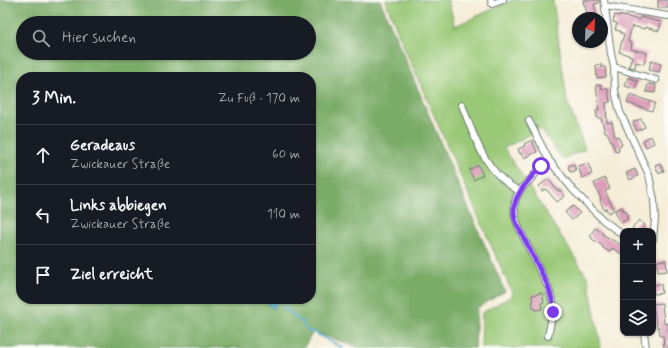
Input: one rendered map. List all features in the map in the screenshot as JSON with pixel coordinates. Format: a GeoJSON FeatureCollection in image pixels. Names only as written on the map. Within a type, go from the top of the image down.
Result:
{"type":"FeatureCollection","features":[{"type":"Feature","properties":{"kind":"street"},"geometry":{"type":"LineString","coordinates":[[492,2],[503,0]]}},
{"type":"Feature","properties":{"kind":"street"},"geometry":{"type":"LineString","coordinates":[[654,228],[654,200],[649,175],[620,112],[615,91],[614,67],[604,3],[668,16]]}},
{"type":"Feature","properties":{"kind":"street"},"geometry":{"type":"LineString","coordinates":[[614,67],[656,80]]}},
{"type":"Feature","properties":{"kind":"street"},"geometry":{"type":"LineString","coordinates":[[462,106],[480,150],[488,164],[502,180],[519,191]]}},
{"type":"Feature","properties":{"kind":"street"},"geometry":{"type":"LineString","coordinates":[[529,121],[550,160],[573,190],[603,220],[620,234]]}},
{"type":"Feature","properties":{"kind":"street"},"geometry":{"type":"LineString","coordinates":[[548,336],[553,312],[553,303],[548,286],[515,219],[514,204],[519,191],[541,166],[550,160]]}},
{"type":"Feature","properties":{"kind":"street"},"geometry":{"type":"LineString","coordinates":[[644,336],[646,348]]}},
{"type":"Feature","properties":{"kind":"green space"},"geometry":{"type":"Polygon","coordinates":[[[0,0],[380,0],[505,291],[477,308],[475,348],[361,348],[313,332],[304,348],[0,348],[0,0]]]}},
{"type":"Feature","properties":{"kind":"green space"},"geometry":{"type":"Polygon","coordinates":[[[385,0],[448,0],[455,26],[513,0],[553,0],[567,101],[585,149],[562,159],[541,129],[504,148],[588,278],[601,348],[481,348],[482,313],[513,295],[407,54],[385,0]]]}},
{"type":"Feature","properties":{"kind":"water"},"geometry":{"type":"Polygon","coordinates":[[[268,304],[276,304],[273,309],[268,304]]]}},
{"type":"Feature","properties":{"kind":"building"},"geometry":{"type":"Polygon","coordinates":[[[583,0],[599,0],[599,3],[594,4],[596,12],[586,12],[583,0]]]}},
{"type":"Feature","properties":{"kind":"building"},"geometry":{"type":"Polygon","coordinates":[[[658,0],[668,0],[668,8],[658,8],[658,0]]]}},
{"type":"Feature","properties":{"kind":"building"},"geometry":{"type":"Polygon","coordinates":[[[615,15],[640,20],[640,17],[661,22],[659,31],[645,27],[645,29],[632,26],[628,42],[632,43],[631,49],[647,53],[644,64],[636,62],[635,68],[629,67],[632,56],[619,52],[624,34],[615,30],[617,23],[613,22],[615,15]]]}},
{"type":"Feature","properties":{"kind":"building"},"geometry":{"type":"Polygon","coordinates":[[[651,61],[661,64],[659,72],[649,70],[651,61]]]}},
{"type":"Feature","properties":{"kind":"building"},"geometry":{"type":"Polygon","coordinates":[[[601,64],[601,67],[605,67],[606,77],[597,78],[596,65],[601,64]]]}},
{"type":"Feature","properties":{"kind":"building"},"geometry":{"type":"Polygon","coordinates":[[[628,77],[638,81],[635,89],[625,86],[628,77]]]}},
{"type":"Feature","properties":{"kind":"building"},"geometry":{"type":"Polygon","coordinates":[[[601,84],[602,89],[608,89],[610,102],[606,103],[607,123],[612,122],[615,137],[618,136],[622,145],[618,147],[619,151],[616,152],[607,132],[605,132],[601,118],[597,118],[596,110],[599,110],[596,85],[601,84]]]}},
{"type":"Feature","properties":{"kind":"building"},"geometry":{"type":"Polygon","coordinates":[[[648,84],[656,85],[655,93],[646,92],[648,84]]]}},
{"type":"Feature","properties":{"kind":"building"},"geometry":{"type":"Polygon","coordinates":[[[630,95],[655,103],[652,111],[627,103],[630,95]]]}},
{"type":"Feature","properties":{"kind":"building"},"geometry":{"type":"Polygon","coordinates":[[[641,119],[645,127],[637,131],[633,122],[641,119]]]}},
{"type":"Feature","properties":{"kind":"building"},"geometry":{"type":"Polygon","coordinates":[[[651,136],[654,143],[646,147],[643,140],[651,136]]]}},
{"type":"Feature","properties":{"kind":"building"},"geometry":{"type":"Polygon","coordinates":[[[532,140],[537,152],[523,158],[518,149],[525,146],[524,144],[532,140]]]}},
{"type":"Feature","properties":{"kind":"building"},"geometry":{"type":"Polygon","coordinates":[[[588,163],[592,174],[582,178],[578,166],[588,163]]]}},
{"type":"Feature","properties":{"kind":"building"},"geometry":{"type":"Polygon","coordinates":[[[660,163],[664,171],[659,174],[655,165],[660,163]]]}},
{"type":"Feature","properties":{"kind":"building"},"geometry":{"type":"Polygon","coordinates":[[[574,164],[576,171],[570,172],[568,166],[574,164]]]}},
{"type":"Feature","properties":{"kind":"building"},"geometry":{"type":"Polygon","coordinates":[[[478,165],[483,175],[474,180],[469,170],[478,165]]]}},
{"type":"Feature","properties":{"kind":"building"},"geometry":{"type":"Polygon","coordinates":[[[635,169],[638,176],[630,180],[626,173],[635,169]]]}},
{"type":"Feature","properties":{"kind":"building"},"geometry":{"type":"Polygon","coordinates":[[[605,178],[610,189],[605,191],[614,210],[608,213],[606,208],[604,210],[594,183],[605,178]]]}},
{"type":"Feature","properties":{"kind":"building"},"geometry":{"type":"Polygon","coordinates":[[[548,179],[558,191],[560,190],[565,196],[557,202],[547,190],[545,189],[542,191],[539,186],[548,179]]]}},
{"type":"Feature","properties":{"kind":"building"},"geometry":{"type":"Polygon","coordinates":[[[573,206],[580,213],[572,220],[565,212],[573,206]]]}},
{"type":"Feature","properties":{"kind":"building"},"geometry":{"type":"Polygon","coordinates":[[[622,207],[624,212],[626,211],[628,216],[626,216],[628,219],[620,223],[615,210],[622,207]]]}},
{"type":"Feature","properties":{"kind":"building"},"geometry":{"type":"Polygon","coordinates":[[[639,220],[645,225],[643,228],[632,228],[639,220]]]}},
{"type":"Feature","properties":{"kind":"building"},"geometry":{"type":"Polygon","coordinates":[[[595,228],[603,233],[602,234],[620,244],[620,253],[612,248],[609,252],[590,236],[595,228]]]}},
{"type":"Feature","properties":{"kind":"building"},"geometry":{"type":"Polygon","coordinates":[[[666,260],[667,271],[658,272],[657,261],[666,260]]]}},
{"type":"Feature","properties":{"kind":"building"},"geometry":{"type":"Polygon","coordinates":[[[661,284],[662,293],[656,294],[656,285],[661,284]]]}},
{"type":"Feature","properties":{"kind":"building"},"geometry":{"type":"Polygon","coordinates":[[[542,293],[544,302],[541,303],[542,309],[535,310],[535,308],[533,308],[532,295],[542,293]]]}},
{"type":"Feature","properties":{"kind":"building"},"geometry":{"type":"Polygon","coordinates":[[[662,303],[664,324],[668,323],[668,348],[664,348],[663,336],[660,336],[659,327],[657,328],[656,304],[662,303]]]}},
{"type":"Feature","properties":{"kind":"waterway"},"geometry":{"type":"LineString","coordinates":[[282,306],[302,322],[307,330],[314,332],[343,348]]}},
{"type":"Feature","properties":{"kind":"route"},"geometry":{"type":"LineString","coordinates":[[541,166],[519,191],[514,204],[514,212],[519,228],[548,286],[553,303],[553,312]]}}]}
